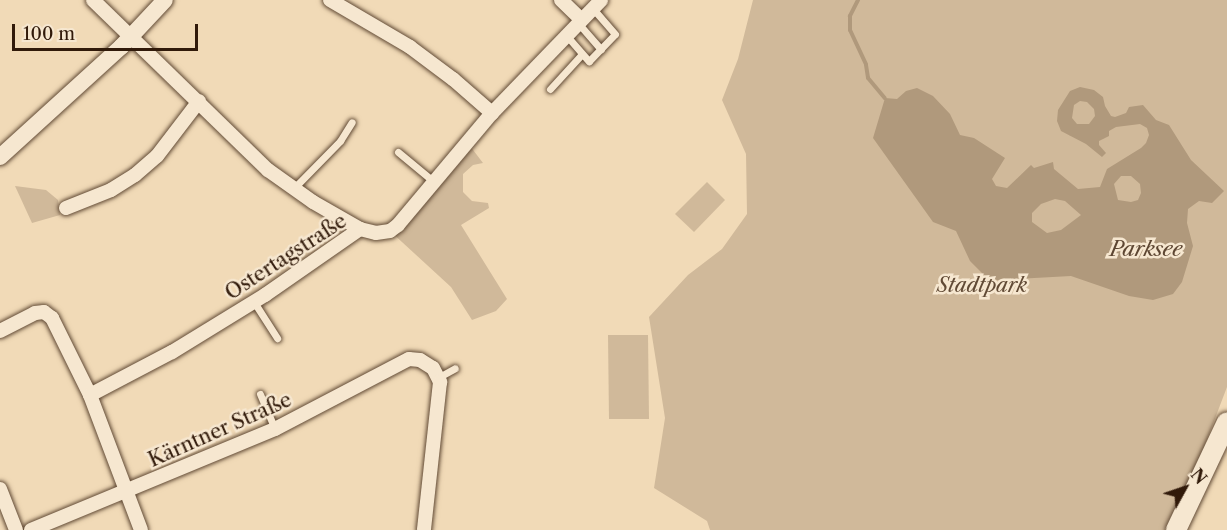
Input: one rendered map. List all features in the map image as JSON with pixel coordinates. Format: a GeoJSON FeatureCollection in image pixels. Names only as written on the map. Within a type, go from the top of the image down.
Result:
{"type":"FeatureCollection","features":[{"type":"Feature","properties":{"kind":"main road"},"geometry":{"type":"LineString","coordinates":[[1176,530],[1227,422]]}},
{"type":"Feature","properties":{"kind":"street"},"geometry":{"type":"LineString","coordinates":[[93,0],[268,170],[360,230]]}},
{"type":"Feature","properties":{"kind":"street"},"geometry":{"type":"LineString","coordinates":[[0,157],[132,36],[165,0]]}},
{"type":"Feature","properties":{"kind":"street"},"geometry":{"type":"LineString","coordinates":[[330,0],[410,47],[453,79],[492,113]]}},
{"type":"Feature","properties":{"kind":"street"},"geometry":{"type":"LineString","coordinates":[[561,0],[580,21]]}},
{"type":"Feature","properties":{"kind":"street","name":"Ostertagstraße"},"geometry":{"type":"LineString","coordinates":[[90,395],[172,352],[254,302],[360,230],[376,233],[390,231],[398,225],[492,113],[597,4]]}},
{"type":"Feature","properties":{"kind":"street"},"geometry":{"type":"LineString","coordinates":[[66,208],[111,190],[135,175],[157,156],[199,101]]}},
{"type":"Feature","properties":{"kind":"street"},"geometry":{"type":"LineString","coordinates":[[0,331],[35,314],[44,312],[52,318],[90,395],[129,492],[141,530]]}},
{"type":"Feature","properties":{"kind":"street","name":"Kärntner Straße"},"geometry":{"type":"LineString","coordinates":[[31,530],[129,492],[275,429],[409,359],[420,360],[433,368],[439,377]]}},
{"type":"Feature","properties":{"kind":"street"},"geometry":{"type":"LineString","coordinates":[[424,530],[440,393],[439,377]]}},
{"type":"Feature","properties":{"kind":"street"},"geometry":{"type":"LineString","coordinates":[[0,489],[16,530]]}},
{"type":"Feature","properties":{"kind":"lane"},"geometry":{"type":"LineString","coordinates":[[566,35],[589,61],[615,34],[597,4]]}},
{"type":"Feature","properties":{"kind":"lane"},"geometry":{"type":"LineString","coordinates":[[580,21],[601,49]]}},
{"type":"Feature","properties":{"kind":"lane"},"geometry":{"type":"LineString","coordinates":[[550,89],[582,54]]}},
{"type":"Feature","properties":{"kind":"lane"},"geometry":{"type":"LineString","coordinates":[[294,188],[340,141],[352,122]]}},
{"type":"Feature","properties":{"kind":"lane"},"geometry":{"type":"LineString","coordinates":[[398,152],[433,181]]}},
{"type":"Feature","properties":{"kind":"lane"},"geometry":{"type":"LineString","coordinates":[[254,302],[277,338]]}},
{"type":"Feature","properties":{"kind":"lane"},"geometry":{"type":"LineString","coordinates":[[439,377],[455,368]]}},
{"type":"Feature","properties":{"kind":"lane"},"geometry":{"type":"LineString","coordinates":[[260,394],[275,429]]}},
{"type":"Feature","properties":{"kind":"green space","name":"Stadtpark"},"geometry":{"type":"Polygon","coordinates":[[[753,0],[1227,0],[1227,387],[1203,450],[1167,530],[710,530],[707,521],[654,488],[665,418],[649,317],[688,275],[722,249],[747,214],[746,154],[722,100],[738,59],[753,0]]]}},
{"type":"Feature","properties":{"kind":"green space"},"geometry":{"type":"Polygon","coordinates":[[[467,142],[483,163],[473,165],[463,174],[463,192],[472,201],[488,203],[489,208],[461,225],[507,299],[496,311],[472,320],[451,287],[390,231],[467,142]]]}},
{"type":"Feature","properties":{"kind":"green space"},"geometry":{"type":"Polygon","coordinates":[[[707,182],[725,200],[694,232],[675,214],[707,182]]]}},
{"type":"Feature","properties":{"kind":"green space"},"geometry":{"type":"Polygon","coordinates":[[[15,186],[46,190],[58,200],[60,215],[32,223],[15,186]]]}},
{"type":"Feature","properties":{"kind":"green space"},"geometry":{"type":"Polygon","coordinates":[[[608,335],[648,335],[649,419],[609,419],[608,335]]]}},
{"type":"Feature","properties":{"kind":"water","name":"Parksee"},"geometry":{"type":"Polygon","coordinates":[[[1080,87],[1094,90],[1103,97],[1111,116],[1115,117],[1126,113],[1129,107],[1143,105],[1156,120],[1169,125],[1191,160],[1224,191],[1212,203],[1199,201],[1188,209],[1187,223],[1193,246],[1182,282],[1173,294],[1153,300],[1129,296],[1071,276],[997,280],[984,275],[970,261],[956,231],[933,222],[873,138],[885,98],[897,99],[906,91],[917,88],[933,96],[950,114],[960,135],[974,138],[1005,158],[992,179],[996,186],[1007,188],[1031,165],[1034,168],[1053,162],[1054,169],[1078,189],[1100,187],[1107,169],[1146,143],[1149,135],[1147,128],[1140,124],[1116,127],[1109,131],[1109,136],[1099,141],[1099,145],[1106,153],[1102,157],[1086,144],[1061,131],[1057,121],[1058,110],[1070,91],[1080,87]],[[1080,101],[1074,105],[1072,118],[1077,124],[1089,124],[1095,116],[1094,109],[1087,102],[1080,101]],[[1121,176],[1114,184],[1118,200],[1131,202],[1138,200],[1141,193],[1140,184],[1131,176],[1121,176]],[[1055,199],[1041,204],[1032,213],[1032,222],[1047,233],[1061,230],[1081,215],[1065,201],[1055,199]]]}},
{"type":"Feature","properties":{"kind":"waterway"},"geometry":{"type":"LineString","coordinates":[[858,0],[850,16],[850,30],[866,65],[868,78],[885,98]]}}]}
